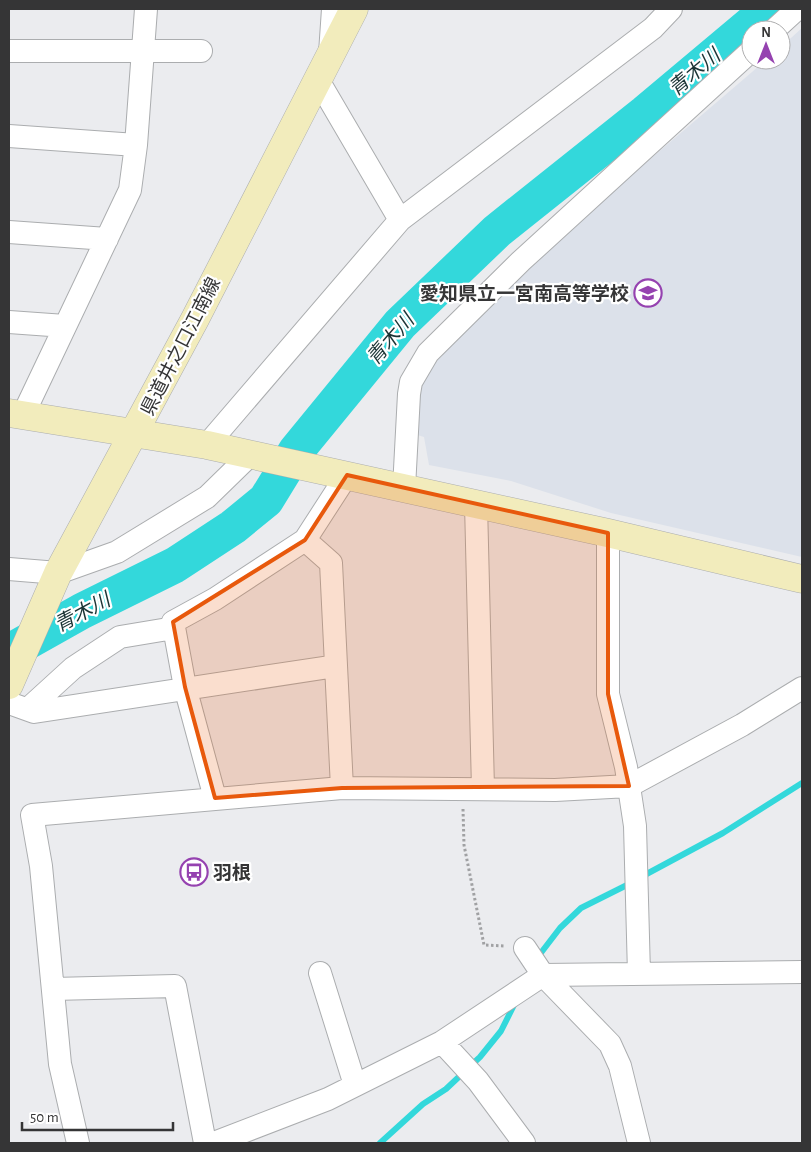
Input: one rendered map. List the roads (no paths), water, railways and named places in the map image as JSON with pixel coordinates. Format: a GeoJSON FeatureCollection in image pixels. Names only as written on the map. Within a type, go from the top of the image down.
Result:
{"type":"FeatureCollection","features":[{"type":"Feature","properties":{"kind":"street"},"geometry":{"type":"LineString","coordinates":[[146,9],[136,145],[130,190],[65,326],[16,414],[207,445],[608,533],[802,579]]}},
{"type":"Feature","properties":{"kind":"street"},"geometry":{"type":"LineString","coordinates":[[330,54],[332,9]]}},
{"type":"Feature","properties":{"kind":"street","name":"県道井之口江南線"},"geometry":{"type":"LineString","coordinates":[[9,685],[57,575],[134,433],[354,9]]}},
{"type":"Feature","properties":{"kind":"street"},"geometry":{"type":"LineString","coordinates":[[207,445],[400,220],[653,28],[671,9]]}},
{"type":"Feature","properties":{"kind":"street"},"geometry":{"type":"LineString","coordinates":[[785,20],[797,9]]}},
{"type":"Feature","properties":{"kind":"street"},"geometry":{"type":"LineString","coordinates":[[9,51],[201,51]]}},
{"type":"Feature","properties":{"kind":"street"},"geometry":{"type":"LineString","coordinates":[[404,488],[408,394],[411,382],[428,352],[521,261],[741,60]]}},
{"type":"Feature","properties":{"kind":"street"},"geometry":{"type":"LineString","coordinates":[[318,80],[400,220]]}},
{"type":"Feature","properties":{"kind":"street"},"geometry":{"type":"LineString","coordinates":[[9,136],[136,145]]}},
{"type":"Feature","properties":{"kind":"street"},"geometry":{"type":"LineString","coordinates":[[9,232],[107,239]]}},
{"type":"Feature","properties":{"kind":"street"},"geometry":{"type":"LineString","coordinates":[[9,322],[65,326]]}},
{"type":"Feature","properties":{"kind":"street"},"geometry":{"type":"LineString","coordinates":[[9,569],[57,575],[117,552],[161,527],[207,497],[250,455]]}},
{"type":"Feature","properties":{"kind":"street"},"geometry":{"type":"LineString","coordinates":[[215,798],[185,688],[173,622],[215,599],[305,540],[348,475]]}},
{"type":"Feature","properties":{"kind":"street"},"geometry":{"type":"LineString","coordinates":[[473,789],[476,504]]}},
{"type":"Feature","properties":{"kind":"street"},"geometry":{"type":"LineString","coordinates":[[608,533],[608,694],[629,786],[635,826],[639,974]]}},
{"type":"Feature","properties":{"kind":"street"},"geometry":{"type":"LineString","coordinates":[[305,540],[331,563],[342,788]]}},
{"type":"Feature","properties":{"kind":"street"},"geometry":{"type":"LineString","coordinates":[[18,706],[120,637],[174,628]]}},
{"type":"Feature","properties":{"kind":"street"},"geometry":{"type":"LineString","coordinates":[[18,706],[34,712],[70,708],[185,688],[336,666]]}},
{"type":"Feature","properties":{"kind":"street"},"geometry":{"type":"LineString","coordinates":[[78,1143],[60,1064],[40,866],[32,815],[342,788],[556,790],[629,786],[802,688]]}},
{"type":"Feature","properties":{"kind":"street"},"geometry":{"type":"LineString","coordinates":[[524,948],[543,975],[610,1044],[620,1066],[639,1143]]}},
{"type":"Feature","properties":{"kind":"street"},"geometry":{"type":"LineString","coordinates":[[214,1143],[328,1099],[442,1042],[457,1034],[543,975],[802,972]]}},
{"type":"Feature","properties":{"kind":"street"},"geometry":{"type":"LineString","coordinates":[[320,974],[355,1085]]}},
{"type":"Feature","properties":{"kind":"street"},"geometry":{"type":"LineString","coordinates":[[53,989],[175,986],[205,1143]]}},
{"type":"Feature","properties":{"kind":"street"},"geometry":{"type":"LineString","coordinates":[[442,1042],[478,1081],[524,1143]]}},
{"type":"Feature","properties":{"kind":"waterway","name":"青木川"},"geometry":{"type":"LineString","coordinates":[[9,652],[82,611],[175,565],[233,527],[266,500],[296,451],[400,324],[497,231],[645,113],[769,9]]}},
{"type":"Feature","properties":{"kind":"waterway"},"geometry":{"type":"LineString","coordinates":[[641,877],[723,833],[802,783]]}},
{"type":"Feature","properties":{"kind":"waterway"},"geometry":{"type":"LineString","coordinates":[[537,958],[560,928],[581,908],[633,882]]}},
{"type":"Feature","properties":{"kind":"waterway"},"geometry":{"type":"LineString","coordinates":[[380,1143],[423,1104],[446,1089],[480,1057],[501,1031],[515,1003]]}},
{"type":"Feature","properties":{"kind":"place","name":"愛知県立一宮南高等学校"},"geometry":{"type":"Point","coordinates":[648,293]}},
{"type":"Feature","properties":{"kind":"place","name":"羽根"},"geometry":{"type":"Point","coordinates":[194,872]}}]}
